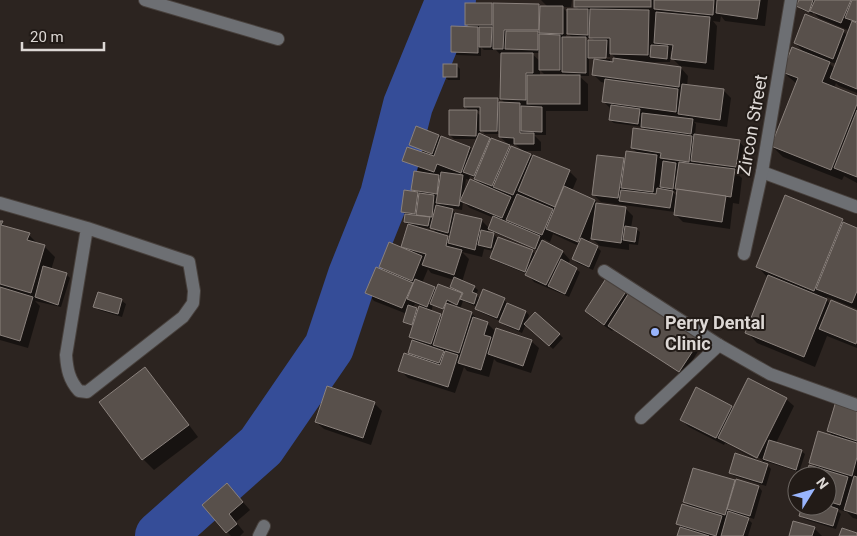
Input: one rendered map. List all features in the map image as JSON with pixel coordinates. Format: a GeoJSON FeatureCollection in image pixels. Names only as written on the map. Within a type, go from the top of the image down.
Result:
{"type":"FeatureCollection","features":[{"type":"Feature","properties":{"kind":"street"},"geometry":{"type":"LineString","coordinates":[[145,0],[278,39]]}},
{"type":"Feature","properties":{"kind":"street","name":"Zircon Street"},"geometry":{"type":"LineString","coordinates":[[744,254],[762,172],[791,0]]}},
{"type":"Feature","properties":{"kind":"street"},"geometry":{"type":"LineString","coordinates":[[762,172],[857,206]]}},
{"type":"Feature","properties":{"kind":"street"},"geometry":{"type":"LineString","coordinates":[[0,203],[87,228],[190,262],[194,291],[193,303],[183,317],[87,392],[79,391],[73,384],[68,371],[66,355],[87,228]]}},
{"type":"Feature","properties":{"kind":"street"},"geometry":{"type":"LineString","coordinates":[[604,271],[718,345],[770,374],[857,405]]}},
{"type":"Feature","properties":{"kind":"street"},"geometry":{"type":"LineString","coordinates":[[641,418],[718,345]]}},
{"type":"Feature","properties":{"kind":"building"},"geometry":{"type":"Polygon","coordinates":[[[574,0],[651,0],[651,7],[574,7],[574,0]]]}},
{"type":"Feature","properties":{"kind":"building"},"geometry":{"type":"Polygon","coordinates":[[[654,0],[714,0],[713,15],[654,9],[654,0]]]}},
{"type":"Feature","properties":{"kind":"building"},"geometry":{"type":"Polygon","coordinates":[[[717,0],[760,0],[757,19],[716,13],[717,0]]]}},
{"type":"Feature","properties":{"kind":"building"},"geometry":{"type":"Polygon","coordinates":[[[799,0],[813,0],[809,12],[796,6],[799,0]]]}},
{"type":"Feature","properties":{"kind":"building"},"geometry":{"type":"Polygon","coordinates":[[[815,0],[851,0],[841,23],[810,11],[815,0]]]}},
{"type":"Feature","properties":{"kind":"building"},"geometry":{"type":"Polygon","coordinates":[[[852,0],[857,0],[857,22],[845,18],[852,0]]]}},
{"type":"Feature","properties":{"kind":"building"},"geometry":{"type":"Polygon","coordinates":[[[465,3],[492,3],[492,25],[465,25],[465,3]]]}},
{"type":"Feature","properties":{"kind":"building"},"geometry":{"type":"Polygon","coordinates":[[[493,3],[539,4],[539,30],[504,30],[503,49],[493,49],[493,3]]]}},
{"type":"Feature","properties":{"kind":"building"},"geometry":{"type":"Polygon","coordinates":[[[540,6],[563,6],[563,34],[539,33],[540,6]]]}},
{"type":"Feature","properties":{"kind":"building"},"geometry":{"type":"Polygon","coordinates":[[[567,9],[588,9],[588,35],[567,34],[567,9]]]}},
{"type":"Feature","properties":{"kind":"building"},"geometry":{"type":"Polygon","coordinates":[[[590,9],[649,10],[648,55],[610,54],[610,38],[589,38],[590,9]]]}},
{"type":"Feature","properties":{"kind":"building"},"geometry":{"type":"Polygon","coordinates":[[[656,12],[710,17],[706,63],[671,59],[673,45],[654,43],[656,12]]]}},
{"type":"Feature","properties":{"kind":"building"},"geometry":{"type":"Polygon","coordinates":[[[805,14],[844,30],[833,59],[794,43],[805,14]]]}},
{"type":"Feature","properties":{"kind":"building"},"geometry":{"type":"Polygon","coordinates":[[[852,21],[857,23],[857,89],[830,78],[852,21]]]}},
{"type":"Feature","properties":{"kind":"building"},"geometry":{"type":"Polygon","coordinates":[[[451,26],[478,27],[478,53],[451,52],[451,26]]]}},
{"type":"Feature","properties":{"kind":"building"},"geometry":{"type":"Polygon","coordinates":[[[479,27],[492,27],[491,47],[479,47],[479,27]]]}},
{"type":"Feature","properties":{"kind":"building"},"geometry":{"type":"Polygon","coordinates":[[[506,31],[538,31],[538,50],[505,49],[506,31]]]}},
{"type":"Feature","properties":{"kind":"building"},"geometry":{"type":"Polygon","coordinates":[[[539,34],[560,35],[560,70],[539,70],[539,34]]]}},
{"type":"Feature","properties":{"kind":"building"},"geometry":{"type":"Polygon","coordinates":[[[562,37],[586,37],[586,73],[562,72],[562,37]]]}},
{"type":"Feature","properties":{"kind":"building"},"geometry":{"type":"Polygon","coordinates":[[[588,40],[607,40],[606,58],[588,58],[588,40]]]}},
{"type":"Feature","properties":{"kind":"building"},"geometry":{"type":"Polygon","coordinates":[[[651,45],[668,46],[667,59],[650,57],[651,45]]]}},
{"type":"Feature","properties":{"kind":"building"},"geometry":{"type":"Polygon","coordinates":[[[792,47],[830,62],[822,82],[857,96],[857,104],[831,170],[771,146],[798,78],[782,72],[792,47]]]}},
{"type":"Feature","properties":{"kind":"building"},"geometry":{"type":"Polygon","coordinates":[[[501,53],[533,53],[533,73],[526,73],[526,100],[500,99],[501,53]]]}},
{"type":"Feature","properties":{"kind":"building"},"geometry":{"type":"Polygon","coordinates":[[[613,58],[681,67],[679,87],[592,75],[594,59],[613,62],[613,58]]]}},
{"type":"Feature","properties":{"kind":"building"},"geometry":{"type":"Polygon","coordinates":[[[443,64],[457,64],[457,77],[443,77],[443,64]]]}},
{"type":"Feature","properties":{"kind":"building"},"geometry":{"type":"Polygon","coordinates":[[[527,75],[580,75],[580,104],[527,104],[527,75]]]}},
{"type":"Feature","properties":{"kind":"building"},"geometry":{"type":"Polygon","coordinates":[[[605,79],[678,89],[676,112],[602,102],[605,79]]]}},
{"type":"Feature","properties":{"kind":"building"},"geometry":{"type":"Polygon","coordinates":[[[682,84],[724,89],[720,120],[678,114],[682,84]]]}},
{"type":"Feature","properties":{"kind":"building"},"geometry":{"type":"Polygon","coordinates":[[[464,98],[498,98],[497,131],[480,131],[480,107],[464,107],[464,98]]]}},
{"type":"Feature","properties":{"kind":"building"},"geometry":{"type":"Polygon","coordinates":[[[499,102],[520,103],[520,133],[534,133],[534,144],[514,144],[514,138],[499,137],[499,102]]]}},
{"type":"Feature","properties":{"kind":"building"},"geometry":{"type":"Polygon","coordinates":[[[611,105],[640,109],[638,124],[609,120],[611,105]]]}},
{"type":"Feature","properties":{"kind":"building"},"geometry":{"type":"Polygon","coordinates":[[[521,106],[542,107],[542,132],[521,131],[521,106]]]}},
{"type":"Feature","properties":{"kind":"building"},"geometry":{"type":"Polygon","coordinates":[[[449,110],[477,110],[476,136],[449,135],[449,110]]]}},
{"type":"Feature","properties":{"kind":"building"},"geometry":{"type":"Polygon","coordinates":[[[857,110],[857,177],[834,168],[857,110]]]}},
{"type":"Feature","properties":{"kind":"building"},"geometry":{"type":"Polygon","coordinates":[[[642,113],[693,119],[691,134],[641,127],[642,113]]]}},
{"type":"Feature","properties":{"kind":"building"},"geometry":{"type":"Polygon","coordinates":[[[416,126],[439,135],[432,154],[409,145],[416,126]]]}},
{"type":"Feature","properties":{"kind":"building"},"geometry":{"type":"Polygon","coordinates":[[[633,128],[692,136],[689,162],[660,158],[661,153],[631,148],[633,128]]]}},
{"type":"Feature","properties":{"kind":"building"},"geometry":{"type":"Polygon","coordinates":[[[479,133],[490,138],[474,176],[463,172],[479,133]]]}},
{"type":"Feature","properties":{"kind":"building"},"geometry":{"type":"Polygon","coordinates":[[[694,134],[740,140],[736,167],[691,161],[694,134]]]}},
{"type":"Feature","properties":{"kind":"building"},"geometry":{"type":"Polygon","coordinates":[[[441,136],[470,147],[461,173],[437,164],[434,172],[402,161],[407,147],[434,156],[441,136]]]}},
{"type":"Feature","properties":{"kind":"building"},"geometry":{"type":"Polygon","coordinates":[[[491,138],[510,145],[492,186],[474,179],[491,138]]]}},
{"type":"Feature","properties":{"kind":"building"},"geometry":{"type":"Polygon","coordinates":[[[511,146],[531,154],[513,195],[493,187],[511,146]]]}},
{"type":"Feature","properties":{"kind":"building"},"geometry":{"type":"Polygon","coordinates":[[[626,151],[657,155],[653,192],[621,188],[626,151]]]}},
{"type":"Feature","properties":{"kind":"building"},"geometry":{"type":"Polygon","coordinates":[[[533,155],[570,170],[555,207],[518,191],[533,155]]]}},
{"type":"Feature","properties":{"kind":"building"},"geometry":{"type":"Polygon","coordinates":[[[597,155],[624,158],[618,198],[592,195],[597,155]]]}},
{"type":"Feature","properties":{"kind":"building"},"geometry":{"type":"Polygon","coordinates":[[[663,161],[676,163],[673,189],[660,187],[663,161]]]}},
{"type":"Feature","properties":{"kind":"building"},"geometry":{"type":"Polygon","coordinates":[[[679,162],[735,169],[731,197],[675,189],[679,162]]]}},
{"type":"Feature","properties":{"kind":"building"},"geometry":{"type":"Polygon","coordinates":[[[414,171],[439,175],[437,194],[411,190],[414,171]]]}},
{"type":"Feature","properties":{"kind":"building"},"geometry":{"type":"Polygon","coordinates":[[[441,172],[463,175],[459,206],[436,203],[441,172]]]}},
{"type":"Feature","properties":{"kind":"building"},"geometry":{"type":"Polygon","coordinates":[[[470,179],[511,197],[502,218],[460,201],[470,179]]]}},
{"type":"Feature","properties":{"kind":"building"},"geometry":{"type":"Polygon","coordinates":[[[564,186],[595,200],[578,242],[546,229],[564,186]]]}},
{"type":"Feature","properties":{"kind":"building"},"geometry":{"type":"Polygon","coordinates":[[[657,188],[673,191],[670,208],[619,201],[621,190],[656,194],[657,188]]]}},
{"type":"Feature","properties":{"kind":"building"},"geometry":{"type":"Polygon","coordinates":[[[677,189],[726,196],[722,222],[674,215],[677,189]]]}},
{"type":"Feature","properties":{"kind":"building"},"geometry":{"type":"Polygon","coordinates":[[[404,190],[418,192],[415,214],[401,212],[404,190]]]}},
{"type":"Feature","properties":{"kind":"building"},"geometry":{"type":"Polygon","coordinates":[[[419,193],[434,195],[432,217],[416,215],[419,193]]]}},
{"type":"Feature","properties":{"kind":"building"},"geometry":{"type":"Polygon","coordinates":[[[517,194],[553,209],[542,235],[506,220],[517,194]]]}},
{"type":"Feature","properties":{"kind":"building"},"geometry":{"type":"Polygon","coordinates":[[[785,195],[843,219],[814,291],[756,267],[785,195]]]}},
{"type":"Feature","properties":{"kind":"building"},"geometry":{"type":"Polygon","coordinates":[[[596,203],[626,207],[621,243],[591,239],[596,203]]]}},
{"type":"Feature","properties":{"kind":"building"},"geometry":{"type":"Polygon","coordinates":[[[436,205],[453,209],[448,233],[430,228],[436,205]]]}},
{"type":"Feature","properties":{"kind":"building"},"geometry":{"type":"Polygon","coordinates":[[[455,213],[482,219],[475,250],[448,243],[455,213]]]}},
{"type":"Feature","properties":{"kind":"building"},"geometry":{"type":"Polygon","coordinates":[[[405,214],[430,217],[428,226],[404,222],[405,214]]]}},
{"type":"Feature","properties":{"kind":"building"},"geometry":{"type":"Polygon","coordinates":[[[493,216],[540,236],[535,249],[488,229],[493,216]]]}},
{"type":"Feature","properties":{"kind":"building"},"geometry":{"type":"Polygon","coordinates":[[[0,221],[3,221],[1,225],[30,233],[27,240],[45,245],[31,293],[0,284],[0,221]]]}},
{"type":"Feature","properties":{"kind":"building"},"geometry":{"type":"Polygon","coordinates":[[[843,222],[857,228],[857,291],[852,303],[816,289],[843,222]]]}},
{"type":"Feature","properties":{"kind":"building"},"geometry":{"type":"Polygon","coordinates":[[[408,224],[448,236],[446,246],[462,250],[454,275],[422,265],[426,254],[401,247],[408,224]]]}},
{"type":"Feature","properties":{"kind":"building"},"geometry":{"type":"Polygon","coordinates":[[[625,226],[637,228],[635,242],[623,240],[625,226]]]}},
{"type":"Feature","properties":{"kind":"building"},"geometry":{"type":"Polygon","coordinates":[[[481,230],[494,233],[491,248],[478,245],[481,230]]]}},
{"type":"Feature","properties":{"kind":"building"},"geometry":{"type":"Polygon","coordinates":[[[498,237],[533,250],[525,272],[490,258],[498,237]]]}},
{"type":"Feature","properties":{"kind":"building"},"geometry":{"type":"Polygon","coordinates":[[[581,238],[598,246],[589,267],[572,259],[581,238]]]}},
{"type":"Feature","properties":{"kind":"building"},"geometry":{"type":"Polygon","coordinates":[[[542,240],[563,251],[546,285],[525,275],[542,240]]]}},
{"type":"Feature","properties":{"kind":"building"},"geometry":{"type":"Polygon","coordinates":[[[389,242],[422,256],[412,281],[379,267],[389,242]]]}},
{"type":"Feature","properties":{"kind":"building"},"geometry":{"type":"Polygon","coordinates":[[[561,259],[577,268],[565,294],[548,286],[561,259]]]}},
{"type":"Feature","properties":{"kind":"building"},"geometry":{"type":"Polygon","coordinates":[[[43,266],[67,273],[58,305],[35,297],[43,266]]]}},
{"type":"Feature","properties":{"kind":"building"},"geometry":{"type":"Polygon","coordinates":[[[376,267],[413,283],[402,308],[365,293],[376,267]]]}},
{"type":"Feature","properties":{"kind":"building"},"geometry":{"type":"Polygon","coordinates":[[[768,275],[827,299],[804,357],[745,333],[768,275]]]}},
{"type":"Feature","properties":{"kind":"building"},"geometry":{"type":"Polygon","coordinates":[[[454,277],[475,286],[472,292],[477,294],[474,304],[460,299],[463,293],[450,287],[454,277]]]}},
{"type":"Feature","properties":{"kind":"building"},"geometry":{"type":"Polygon","coordinates":[[[607,277],[627,290],[604,325],[585,311],[607,277]]]}},
{"type":"Feature","properties":{"kind":"building"},"geometry":{"type":"Polygon","coordinates":[[[415,279],[435,287],[427,307],[407,299],[415,279]]]}},
{"type":"Feature","properties":{"kind":"building"},"geometry":{"type":"Polygon","coordinates":[[[438,284],[462,293],[457,305],[447,300],[443,309],[430,304],[438,284]]]}},
{"type":"Feature","properties":{"kind":"building"},"geometry":{"type":"Polygon","coordinates":[[[0,287],[33,297],[20,341],[0,335],[0,287]]]}},
{"type":"Feature","properties":{"kind":"building"},"geometry":{"type":"Polygon","coordinates":[[[483,289],[505,298],[497,318],[475,309],[483,289]]]}},
{"type":"Feature","properties":{"kind":"building","name":"Perry Dental Clinic"},"geometry":{"type":"Polygon","coordinates":[[[630,291],[702,337],[679,372],[608,326],[630,291]]]}},
{"type":"Feature","properties":{"kind":"building"},"geometry":{"type":"Polygon","coordinates":[[[98,292],[122,299],[118,314],[93,307],[98,292]]]}},
{"type":"Feature","properties":{"kind":"building"},"geometry":{"type":"Polygon","coordinates":[[[831,300],[857,311],[856,344],[819,329],[831,300]]]}},
{"type":"Feature","properties":{"kind":"building"},"geometry":{"type":"Polygon","coordinates":[[[446,303],[472,312],[459,353],[433,345],[446,303]]]}},
{"type":"Feature","properties":{"kind":"building"},"geometry":{"type":"Polygon","coordinates":[[[507,303],[526,311],[519,330],[499,322],[507,303]]]}},
{"type":"Feature","properties":{"kind":"building"},"geometry":{"type":"Polygon","coordinates":[[[408,305],[417,308],[412,325],[403,322],[408,305]]]}},
{"type":"Feature","properties":{"kind":"building"},"geometry":{"type":"Polygon","coordinates":[[[419,306],[441,314],[431,344],[409,337],[419,306]]]}},
{"type":"Feature","properties":{"kind":"building"},"geometry":{"type":"Polygon","coordinates":[[[535,312],[560,334],[549,346],[524,324],[535,312]]]}},
{"type":"Feature","properties":{"kind":"building"},"geometry":{"type":"Polygon","coordinates":[[[473,317],[488,322],[484,335],[491,337],[481,370],[458,363],[473,317]]]}},
{"type":"Feature","properties":{"kind":"building"},"geometry":{"type":"Polygon","coordinates":[[[496,328],[532,340],[523,366],[488,354],[496,328]]]}},
{"type":"Feature","properties":{"kind":"building"},"geometry":{"type":"Polygon","coordinates":[[[412,340],[444,351],[439,363],[408,353],[412,340]]]}},
{"type":"Feature","properties":{"kind":"building"},"geometry":{"type":"Polygon","coordinates":[[[445,351],[458,355],[448,387],[398,371],[404,353],[440,365],[445,351]]]}},
{"type":"Feature","properties":{"kind":"building"},"geometry":{"type":"Polygon","coordinates":[[[145,367],[189,425],[142,460],[99,402],[145,367]]]}},
{"type":"Feature","properties":{"kind":"building"},"geometry":{"type":"Polygon","coordinates":[[[748,378],[787,398],[757,458],[718,438],[748,378]]]}},
{"type":"Feature","properties":{"kind":"building"},"geometry":{"type":"Polygon","coordinates":[[[327,386],[375,402],[363,438],[315,422],[327,386]]]}},
{"type":"Feature","properties":{"kind":"building"},"geometry":{"type":"Polygon","coordinates":[[[696,387],[732,406],[716,438],[680,420],[696,387]]]}},
{"type":"Feature","properties":{"kind":"building"},"geometry":{"type":"Polygon","coordinates":[[[836,401],[857,408],[857,441],[827,431],[836,401]]]}},
{"type":"Feature","properties":{"kind":"building"},"geometry":{"type":"Polygon","coordinates":[[[818,431],[857,443],[857,457],[852,476],[837,471],[837,466],[819,466],[809,463],[818,431]]]}},
{"type":"Feature","properties":{"kind":"building"},"geometry":{"type":"Polygon","coordinates":[[[769,440],[802,450],[797,466],[787,467],[763,459],[769,440]]]}},
{"type":"Feature","properties":{"kind":"building"},"geometry":{"type":"Polygon","coordinates":[[[735,453],[768,464],[762,483],[729,473],[735,453]]]}},
{"type":"Feature","properties":{"kind":"building"},"geometry":{"type":"Polygon","coordinates":[[[693,468],[735,480],[725,515],[683,502],[693,468]]]}},
{"type":"Feature","properties":{"kind":"building"},"geometry":{"type":"Polygon","coordinates":[[[837,474],[848,477],[840,505],[837,504],[837,474]]]}},
{"type":"Feature","properties":{"kind":"building"},"geometry":{"type":"Polygon","coordinates":[[[854,476],[857,477],[857,514],[844,510],[854,476]]]}},
{"type":"Feature","properties":{"kind":"building"},"geometry":{"type":"Polygon","coordinates":[[[736,479],[759,486],[750,516],[727,509],[736,479]]]}},
{"type":"Feature","properties":{"kind":"building"},"geometry":{"type":"Polygon","coordinates":[[[227,483],[243,502],[229,514],[237,524],[226,533],[202,505],[227,483]]]}},
{"type":"Feature","properties":{"kind":"building"},"geometry":{"type":"Polygon","coordinates":[[[682,504],[722,516],[716,536],[676,524],[682,504]]]}},
{"type":"Feature","properties":{"kind":"building"},"geometry":{"type":"Polygon","coordinates":[[[728,511],[749,518],[743,536],[721,536],[728,511]]]}},
{"type":"Feature","properties":{"kind":"building"},"geometry":{"type":"Polygon","coordinates":[[[799,516],[836,516],[833,526],[799,516]]]}},
{"type":"Feature","properties":{"kind":"building"},"geometry":{"type":"Polygon","coordinates":[[[793,521],[815,527],[812,536],[789,536],[793,521]]]}},
{"type":"Feature","properties":{"kind":"building"},"geometry":{"type":"Polygon","coordinates":[[[680,527],[709,536],[677,536],[680,527]]]}},
{"type":"Feature","properties":{"kind":"building"},"geometry":{"type":"Polygon","coordinates":[[[842,528],[857,533],[857,536],[839,536],[842,528]]]}},
{"type":"Feature","properties":{"kind":"waterway"},"geometry":{"type":"LineString","coordinates":[[160,536],[261,446],[329,347],[353,275],[385,195],[408,105],[451,0]]}},
{"type":"Feature","properties":{"kind":"place","name":"Perry Dental Clinic"},"geometry":{"type":"Point","coordinates":[655,332]}}]}
